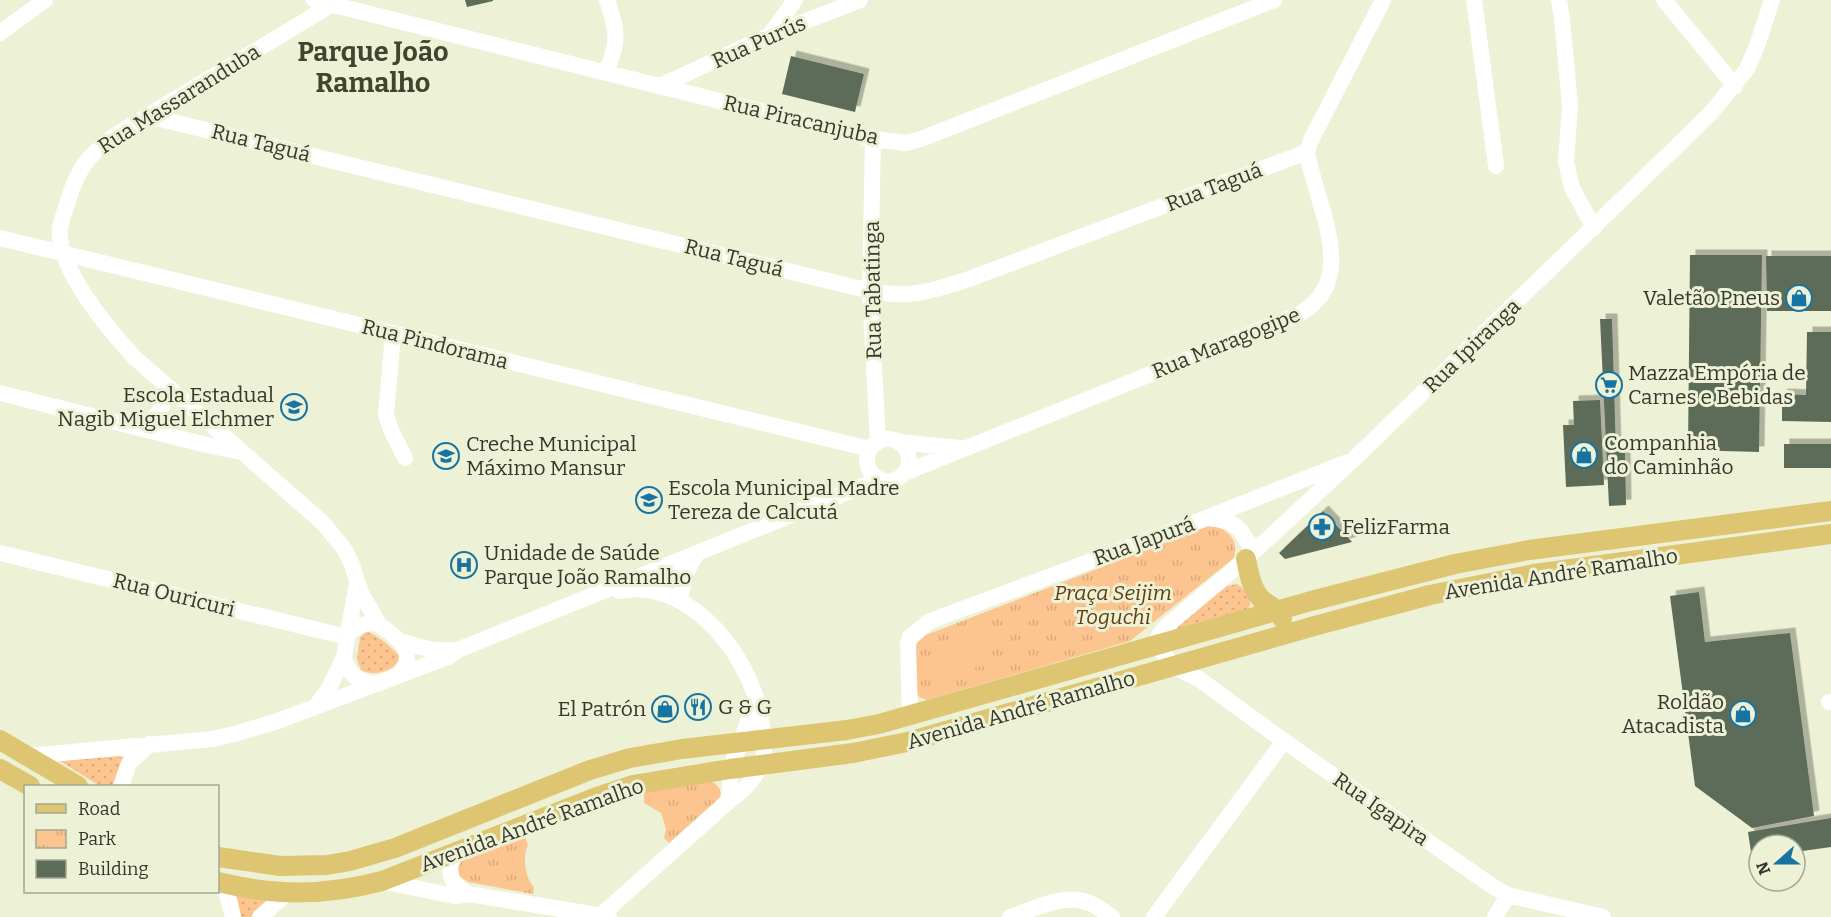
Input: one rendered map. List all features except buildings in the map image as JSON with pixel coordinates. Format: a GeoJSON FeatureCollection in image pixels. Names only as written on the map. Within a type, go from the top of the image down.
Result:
{"type":"FeatureCollection","features":[{"type":"Feature","properties":{"kind":"main road","name":"Avenida André Ramalho"},"geometry":{"type":"LineString","coordinates":[[219,857],[239,862],[280,866],[327,865],[373,855],[615,761],[763,739],[847,730],[910,716],[1455,564],[1626,537],[1831,511]]}},
{"type":"Feature","properties":{"kind":"main road","name":"Avenida André Ramalho"},"geometry":{"type":"LineString","coordinates":[[221,883],[286,894],[336,891],[382,881],[594,798],[648,782],[878,749],[1430,595],[1534,574],[1831,534]]}},
{"type":"Feature","properties":{"kind":"main road"},"geometry":{"type":"LineString","coordinates":[[1250,556],[1255,589],[1261,598],[1280,611],[1285,628],[1283,636]]}},
{"type":"Feature","properties":{"kind":"main road"},"geometry":{"type":"LineString","coordinates":[[0,740],[76,785]]}},
{"type":"Feature","properties":{"kind":"main road"},"geometry":{"type":"LineString","coordinates":[[645,755],[648,782]]}},
{"type":"Feature","properties":{"kind":"main road"},"geometry":{"type":"LineString","coordinates":[[0,769],[28,785]]}},
{"type":"Feature","properties":{"kind":"main road"},"geometry":{"type":"LineString","coordinates":[[221,883],[239,862]]}},
{"type":"Feature","properties":{"kind":"main road"},"geometry":{"type":"LineString","coordinates":[[280,866],[285,877],[286,894]]}},
{"type":"Feature","properties":{"kind":"street"},"geometry":{"type":"LineString","coordinates":[[0,33],[45,0]]}},
{"type":"Feature","properties":{"kind":"street","name":"Rua Piracanjuba"},"geometry":{"type":"LineString","coordinates":[[314,0],[335,2],[606,73],[873,139],[906,143],[1274,0]]}},
{"type":"Feature","properties":{"kind":"street"},"geometry":{"type":"LineString","coordinates":[[606,73],[617,40],[607,0]]}},
{"type":"Feature","properties":{"kind":"street"},"geometry":{"type":"LineString","coordinates":[[770,35],[795,0]]}},
{"type":"Feature","properties":{"kind":"street","name":"Rua Purús"},"geometry":{"type":"LineString","coordinates":[[660,86],[770,35],[860,0]]}},
{"type":"Feature","properties":{"kind":"street"},"geometry":{"type":"LineString","coordinates":[[1307,152],[1383,0]]}},
{"type":"Feature","properties":{"kind":"street"},"geometry":{"type":"LineString","coordinates":[[1474,0],[1496,166]]}},
{"type":"Feature","properties":{"kind":"street"},"geometry":{"type":"LineString","coordinates":[[1559,0],[1570,106],[1566,162],[1572,188],[1594,228]]}},
{"type":"Feature","properties":{"kind":"street"},"geometry":{"type":"LineString","coordinates":[[1664,0],[1735,86]]}},
{"type":"Feature","properties":{"kind":"street","name":"Rua Ipiranga"},"geometry":{"type":"LineString","coordinates":[[1157,646],[1159,635],[1169,624],[1250,556],[1354,459],[1710,114],[1747,69],[1772,0]]}},
{"type":"Feature","properties":{"kind":"street","name":"Rua Massaranduba"},"geometry":{"type":"LineString","coordinates":[[335,2],[106,142],[84,163],[75,178],[60,230],[64,253],[84,294],[114,336],[135,358],[324,523],[335,536],[352,565],[366,604],[379,624]]}},
{"type":"Feature","properties":{"kind":"street","name":"Rua Taguá"},"geometry":{"type":"LineString","coordinates":[[148,116],[870,291],[906,295],[934,291],[1307,152]]}},
{"type":"Feature","properties":{"kind":"street","name":"Rua Tabatinga"},"geometry":{"type":"LineString","coordinates":[[873,139],[870,291],[874,445]]}},
{"type":"Feature","properties":{"kind":"street","name":"Rua Maragogipe"},"geometry":{"type":"LineString","coordinates":[[904,473],[1295,316],[1312,306],[1329,284],[1332,249],[1307,152]]}},
{"type":"Feature","properties":{"kind":"street","name":"Rua Pindorama"},"geometry":{"type":"LineString","coordinates":[[0,238],[393,333],[874,445]]}},
{"type":"Feature","properties":{"kind":"street"},"geometry":{"type":"LineString","coordinates":[[393,333],[386,415],[405,458]]}},
{"type":"Feature","properties":{"kind":"street"},"geometry":{"type":"LineString","coordinates":[[139,428],[155,418],[163,406],[168,387]]}},
{"type":"Feature","properties":{"kind":"street"},"geometry":{"type":"LineString","coordinates":[[0,393],[242,452]]}},
{"type":"Feature","properties":{"kind":"street"},"geometry":{"type":"LineString","coordinates":[[28,756],[213,738],[256,729],[448,657],[460,649],[880,479],[891,480],[904,473],[909,460],[904,447],[892,439],[874,445],[867,459],[868,466],[880,479]]}},
{"type":"Feature","properties":{"kind":"street","name":"Rua Maragogipe"},"geometry":{"type":"LineString","coordinates":[[899,442],[964,448]]}},
{"type":"Feature","properties":{"kind":"street","name":"Rua Japurá"},"geometry":{"type":"LineString","coordinates":[[910,716],[908,644],[910,637],[930,621],[1206,518],[1354,459]]}},
{"type":"Feature","properties":{"kind":"street"},"geometry":{"type":"LineString","coordinates":[[853,491],[868,466]]}},
{"type":"Feature","properties":{"kind":"street"},"geometry":{"type":"LineString","coordinates":[[1206,518],[1224,519],[1233,523],[1244,533],[1250,556]]}},
{"type":"Feature","properties":{"kind":"street","name":"Rua Ouricuri"},"geometry":{"type":"LineString","coordinates":[[0,553],[348,635]]}},
{"type":"Feature","properties":{"kind":"street"},"geometry":{"type":"LineString","coordinates":[[680,600],[685,574],[697,554]]}},
{"type":"Feature","properties":{"kind":"street"},"geometry":{"type":"LineString","coordinates":[[315,706],[328,690],[344,657],[357,581]]}},
{"type":"Feature","properties":{"kind":"street"},"geometry":{"type":"LineString","coordinates":[[382,881],[454,896],[469,894],[603,916],[745,789],[760,765],[764,751],[762,720],[756,696],[738,657],[724,638],[680,600],[654,591],[638,589],[594,596]]}},
{"type":"Feature","properties":{"kind":"street"},"geometry":{"type":"LineString","coordinates":[[348,635],[365,624],[379,624],[403,642],[432,650],[460,649]]}},
{"type":"Feature","properties":{"kind":"street"},"geometry":{"type":"LineString","coordinates":[[399,675],[404,670],[407,658],[403,642]]}},
{"type":"Feature","properties":{"kind":"street"},"geometry":{"type":"LineString","coordinates":[[1157,646],[1175,667]]}},
{"type":"Feature","properties":{"kind":"street"},"geometry":{"type":"LineString","coordinates":[[344,657],[353,676],[378,684]]}},
{"type":"Feature","properties":{"kind":"street","name":"Rua Igapira"},"geometry":{"type":"LineString","coordinates":[[1175,667],[1199,679],[1284,741],[1508,895],[1603,917]]}},
{"type":"Feature","properties":{"kind":"street"},"geometry":{"type":"LineString","coordinates":[[728,802],[730,770],[756,696]]}},
{"type":"Feature","properties":{"kind":"street"},"geometry":{"type":"LineString","coordinates":[[1154,917],[1284,741]]}},
{"type":"Feature","properties":{"kind":"street"},"geometry":{"type":"LineString","coordinates":[[121,785],[129,763],[150,744]]}},
{"type":"Feature","properties":{"kind":"street"},"geometry":{"type":"LineString","coordinates":[[452,854],[450,875],[457,886],[469,894]]}},
{"type":"Feature","properties":{"kind":"street"},"geometry":{"type":"LineString","coordinates":[[221,883],[233,917]]}},
{"type":"Feature","properties":{"kind":"street"},"geometry":{"type":"LineString","coordinates":[[260,917],[286,894]]}},
{"type":"Feature","properties":{"kind":"street"},"geometry":{"type":"LineString","coordinates":[[1495,917],[1508,895]]}},
{"type":"Feature","properties":{"kind":"street"},"geometry":{"type":"LineString","coordinates":[[1010,917],[1062,901],[1078,900],[1094,904],[1112,917]]}},
{"type":"Feature","properties":{"kind":"street"},"geometry":{"type":"LineString","coordinates":[[520,903],[533,917]]}},
{"type":"Feature","properties":{"kind":"green space","name":"Praça Seijim Toguchi"},"geometry":{"type":"Polygon","coordinates":[[[1211,525],[1231,536],[1235,546],[1234,558],[1130,641],[927,700],[919,697],[916,690],[915,649],[917,643],[926,635],[1211,525]]]}},
{"type":"Feature","properties":{"kind":"green space"},"geometry":{"type":"Polygon","coordinates":[[[1237,584],[1248,597],[1250,606],[1247,610],[1176,630],[1180,624],[1227,586],[1237,584]]]}},
{"type":"Feature","properties":{"kind":"green space"},"geometry":{"type":"Polygon","coordinates":[[[366,632],[380,638],[398,656],[400,659],[393,667],[377,673],[361,670],[357,659],[360,637],[366,632]]]}},
{"type":"Feature","properties":{"kind":"green space"},"geometry":{"type":"Polygon","coordinates":[[[982,632],[993,661],[942,681],[931,652],[982,632]]]}},
{"type":"Feature","properties":{"kind":"green space"},"geometry":{"type":"Polygon","coordinates":[[[120,756],[124,758],[113,785],[98,785],[60,761],[120,756]]]}},
{"type":"Feature","properties":{"kind":"green space"},"geometry":{"type":"Polygon","coordinates":[[[709,781],[721,791],[720,797],[669,843],[664,838],[666,829],[661,813],[644,803],[644,792],[709,781]]]}},
{"type":"Feature","properties":{"kind":"green space"},"geometry":{"type":"Polygon","coordinates":[[[524,835],[528,845],[525,867],[534,887],[533,894],[468,882],[459,876],[458,867],[462,861],[524,835]]]}},
{"type":"Feature","properties":{"kind":"green space"},"geometry":{"type":"Polygon","coordinates":[[[237,896],[269,901],[251,917],[241,917],[237,896]]]}},
{"type":"Feature","properties":{"kind":"place","name":"Valetão Pneus"},"geometry":{"type":"Point","coordinates":[1799,298]}},
{"type":"Feature","properties":{"kind":"place","name":"Mazza Empória de Carnes e Bebidas"},"geometry":{"type":"Point","coordinates":[1609,385]}},
{"type":"Feature","properties":{"kind":"place","name":"Escola Estadual Nagib Miguel Elchmer"},"geometry":{"type":"Point","coordinates":[294,407]}},
{"type":"Feature","properties":{"kind":"place","name":"Companhia do Caminhão"},"geometry":{"type":"Point","coordinates":[1584,455]}},
{"type":"Feature","properties":{"kind":"place","name":"Creche Municipal Máximo Mansur"},"geometry":{"type":"Point","coordinates":[446,456]}},
{"type":"Feature","properties":{"kind":"place","name":"Escola Municipal Madre Tereza de Calcutá"},"geometry":{"type":"Point","coordinates":[649,500]}},
{"type":"Feature","properties":{"kind":"place","name":"FelizFarma"},"geometry":{"type":"Point","coordinates":[1322,527]}},
{"type":"Feature","properties":{"kind":"place","name":"Unidade de Saúde Parque João Ramalho"},"geometry":{"type":"Point","coordinates":[464,565]}},
{"type":"Feature","properties":{"kind":"place","name":"G & G"},"geometry":{"type":"Point","coordinates":[698,707]}},
{"type":"Feature","properties":{"kind":"place","name":"El Patrón"},"geometry":{"type":"Point","coordinates":[665,709]}},
{"type":"Feature","properties":{"kind":"place","name":"Roldão Atacadista"},"geometry":{"type":"Point","coordinates":[1743,714]}},
{"type":"Feature","properties":{"kind":"district","name":"Parque João Ramalho"},"geometry":{"type":"Point","coordinates":[373,68]}}]}
